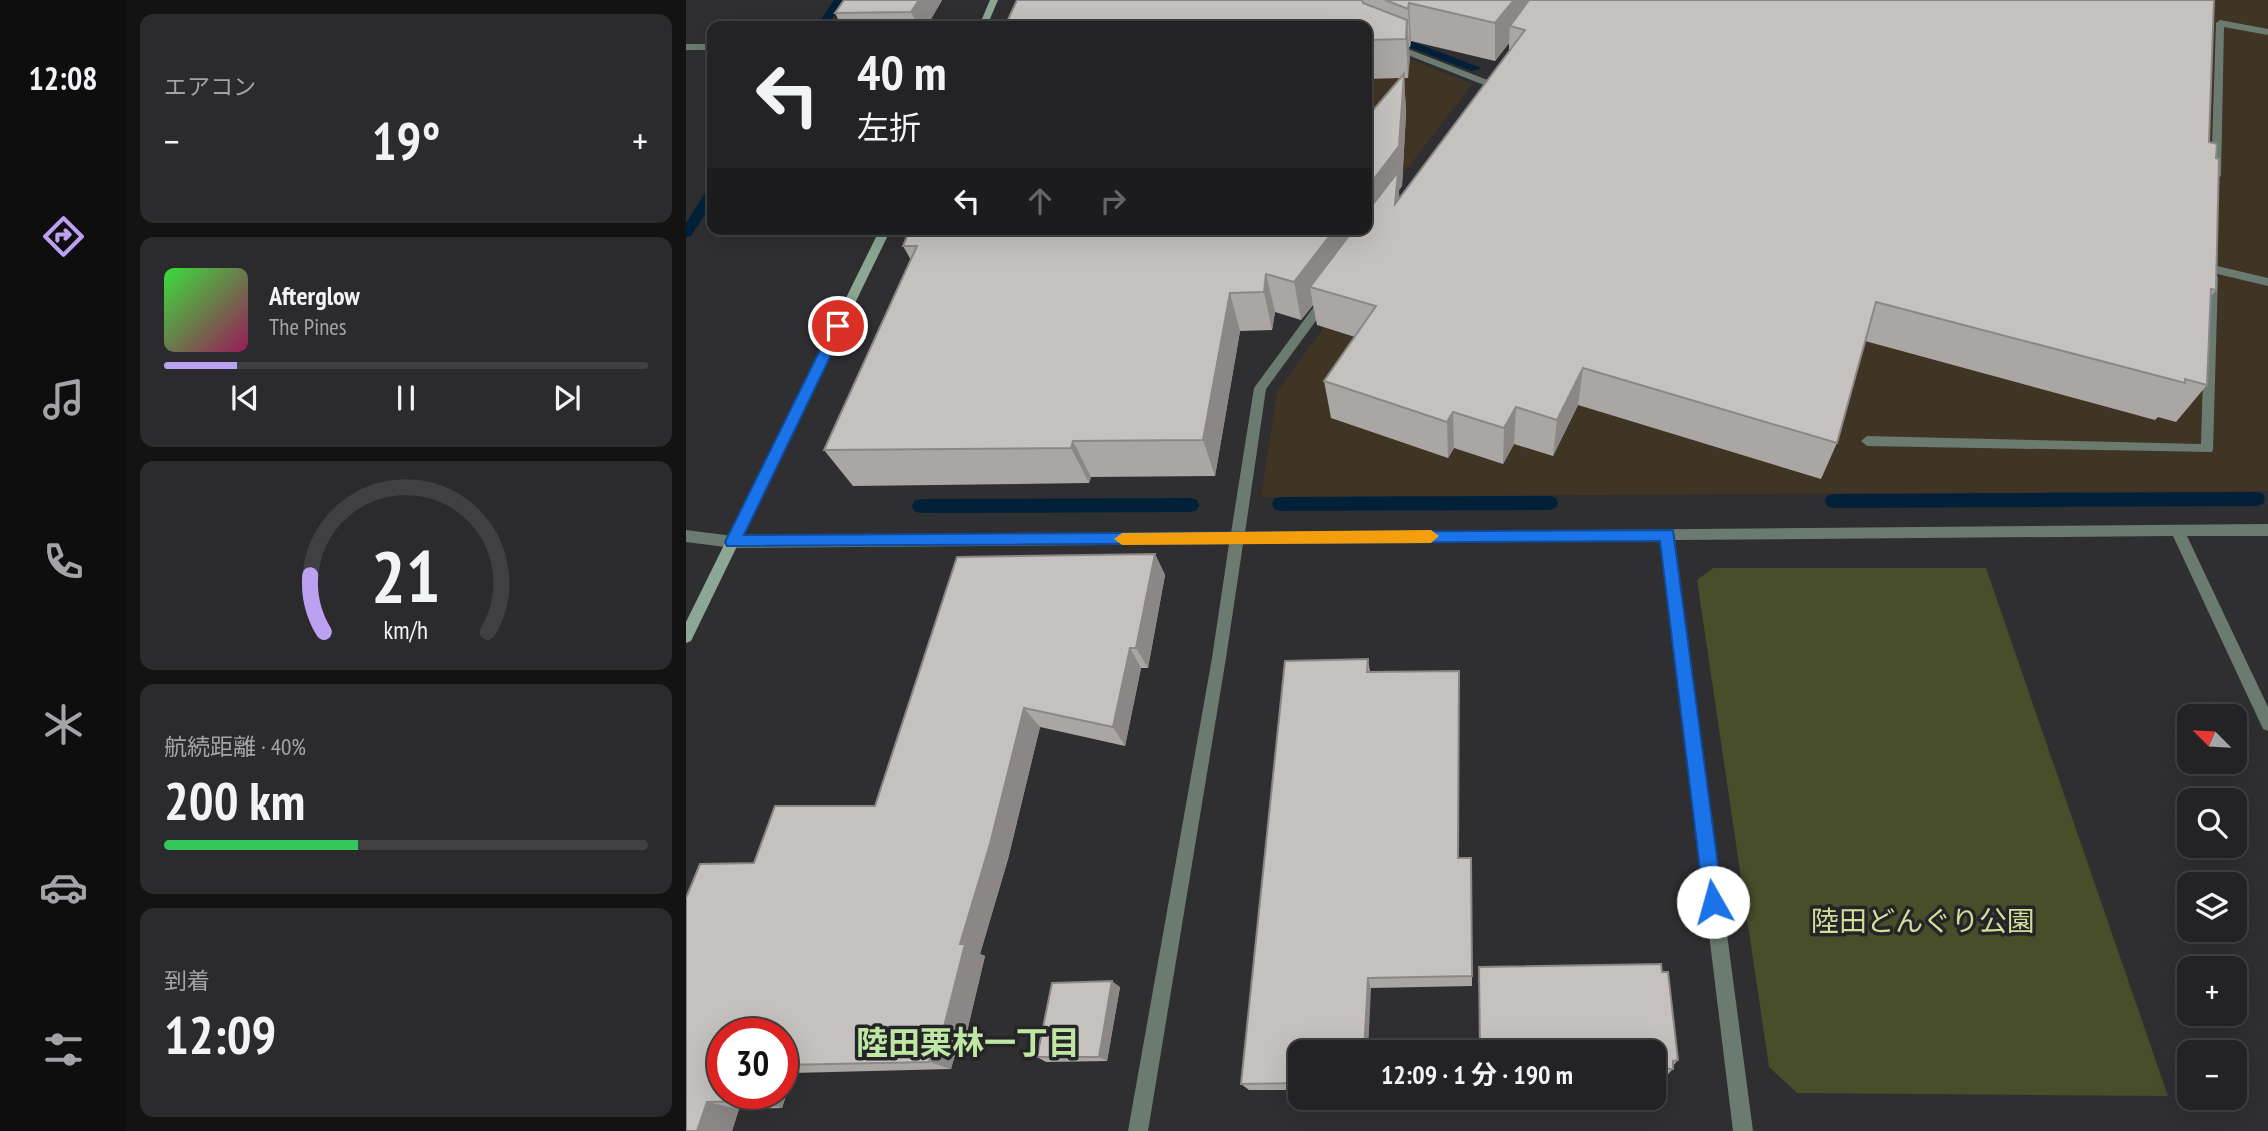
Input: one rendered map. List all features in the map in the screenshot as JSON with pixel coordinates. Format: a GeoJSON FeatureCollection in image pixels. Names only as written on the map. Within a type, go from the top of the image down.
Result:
{"type":"FeatureCollection","features":[{"type":"Feature","properties":{"kind":"street"},"geometry":{"type":"LineString","coordinates":[[840,21],[853,0]]}},
{"type":"Feature","properties":{"kind":"street"},"geometry":{"type":"LineString","coordinates":[[986,21],[995,0]]}},
{"type":"Feature","properties":{"kind":"street"},"geometry":{"type":"LineString","coordinates":[[2215,187],[2220,23],[2268,32]]}},
{"type":"Feature","properties":{"kind":"street"},"geometry":{"type":"LineString","coordinates":[[1372,38],[1487,83]]}},
{"type":"Feature","properties":{"kind":"street"},"geometry":{"type":"LineString","coordinates":[[686,47],[707,47]]}},
{"type":"Feature","properties":{"kind":"street"},"geometry":{"type":"LineString","coordinates":[[1479,93],[1495,72]]}},
{"type":"Feature","properties":{"kind":"street"},"geometry":{"type":"LineString","coordinates":[[686,637],[883,235]]}},
{"type":"Feature","properties":{"kind":"street"},"geometry":{"type":"LineString","coordinates":[[1867,441],[2207,449],[2213,255]]}},
{"type":"Feature","properties":{"kind":"street"},"geometry":{"type":"LineString","coordinates":[[2213,268],[2268,282]]}},
{"type":"Feature","properties":{"kind":"street"},"geometry":{"type":"LineString","coordinates":[[1138,1131],[1238,538],[1259,388],[1333,290]]}},
{"type":"Feature","properties":{"kind":"street"},"geometry":{"type":"LineString","coordinates":[[2177,530],[2268,724]]}},
{"type":"Feature","properties":{"kind":"street"},"geometry":{"type":"LineString","coordinates":[[686,536],[733,542],[2268,530]]}},
{"type":"Feature","properties":{"kind":"street"},"geometry":{"type":"LineString","coordinates":[[1667,534],[1743,1131]]}},
{"type":"Feature","properties":{"kind":"shaded area"},"geometry":{"type":"Polygon","coordinates":[[[1561,0],[2268,0],[2268,491],[1261,497],[1277,392],[1561,0]]]}},
{"type":"Feature","properties":{"kind":"shaded area"},"geometry":{"type":"Polygon","coordinates":[[[1372,44],[1472,84],[1372,214],[1372,44]]]}},
{"type":"Feature","properties":{"kind":"green space","name":"陸田どんぐり公園"},"geometry":{"type":"Polygon","coordinates":[[[1713,568],[1986,568],[2168,1096],[1797,1093],[1769,1067],[1697,580],[1713,568]]]}},
{"type":"Feature","properties":{"kind":"building"},"geometry":{"type":"Polygon","coordinates":[[[844,0],[919,0],[911,12],[835,13],[844,0]]]}},
{"type":"Feature","properties":{"kind":"building"},"geometry":{"type":"Polygon","coordinates":[[[1017,0],[1362,0],[1363,3],[1407,20],[1406,39],[1372,40],[1372,21],[1007,21],[1017,0]]]}},
{"type":"Feature","properties":{"kind":"building"},"geometry":{"type":"Polygon","coordinates":[[[1385,0],[1514,0],[1495,23],[1409,3],[1408,9],[1385,0]]]}},
{"type":"Feature","properties":{"kind":"building"},"geometry":{"type":"Polygon","coordinates":[[[1529,0],[2214,0],[2209,142],[2217,144],[2216,158],[2219,159],[2216,290],[2211,289],[2207,385],[2185,379],[2185,383],[1876,302],[1837,443],[1583,368],[1557,420],[1516,407],[1504,428],[1453,412],[1447,422],[1324,381],[1376,306],[1310,287],[1349,235],[1372,235],[1372,206],[1398,172],[1395,204],[1525,30],[1510,26],[1529,0]]]}},
{"type":"Feature","properties":{"kind":"building"},"geometry":{"type":"Polygon","coordinates":[[[1404,74],[1399,146],[1372,181],[1372,111],[1404,74]]]}},
{"type":"Feature","properties":{"kind":"building"},"geometry":{"type":"Polygon","coordinates":[[[908,235],[1330,235],[1294,282],[1266,274],[1264,292],[1230,293],[1203,440],[1073,441],[1071,448],[824,450],[917,246],[903,246],[908,235]]]}},
{"type":"Feature","properties":{"kind":"building"},"geometry":{"type":"Polygon","coordinates":[[[1155,554],[1136,648],[1130,648],[1113,727],[1024,708],[990,844],[960,944],[965,944],[943,1031],[938,1030],[929,1062],[798,1065],[798,1018],[707,1018],[707,1102],[697,1131],[686,1131],[686,898],[700,864],[754,863],[775,806],[875,806],[957,557],[1155,554]]]}},
{"type":"Feature","properties":{"kind":"building"},"geometry":{"type":"Polygon","coordinates":[[[1368,659],[1367,672],[1459,671],[1458,858],[1471,858],[1472,976],[1368,978],[1365,1040],[1288,1040],[1288,1083],[1241,1084],[1285,661],[1368,659]]]}},
{"type":"Feature","properties":{"kind":"building"},"geometry":{"type":"Polygon","coordinates":[[[1661,964],[1662,972],[1668,972],[1678,1060],[1673,1061],[1673,1069],[1666,1069],[1666,1040],[1480,1040],[1479,967],[1661,964]]]}},
{"type":"Feature","properties":{"kind":"building"},"geometry":{"type":"Polygon","coordinates":[[[1112,981],[1099,1057],[1037,1057],[1052,983],[1112,981]]]}},
{"type":"Feature","properties":{"kind":"waterway"},"geometry":{"type":"LineString","coordinates":[[825,21],[839,0]]}},
{"type":"Feature","properties":{"kind":"waterway"},"geometry":{"type":"LineString","coordinates":[[1372,29],[1475,69]]}},
{"type":"Feature","properties":{"kind":"waterway"},"geometry":{"type":"LineString","coordinates":[[686,233],[707,201]]}},
{"type":"Feature","properties":{"kind":"waterway"},"geometry":{"type":"LineString","coordinates":[[1833,501],[2257,499]]}},
{"type":"Feature","properties":{"kind":"waterway"},"geometry":{"type":"LineString","coordinates":[[1280,504],[1550,503]]}},
{"type":"Feature","properties":{"kind":"waterway"},"geometry":{"type":"LineString","coordinates":[[920,506],[1191,505]]}},
{"type":"Feature","properties":{"kind":"slow traffic"},"geometry":{"type":"LineString","coordinates":[[1122,539],[1431,536]]}},
{"type":"Feature","properties":{"kind":"district","name":"陸田栗林一丁目"},"geometry":{"type":"Point","coordinates":[968,1042]}},
{"type":"Feature","properties":{"kind":"route"},"geometry":{"type":"LineString","coordinates":[[838,326],[733,542],[1667,534],[1713,902]]}}]}
